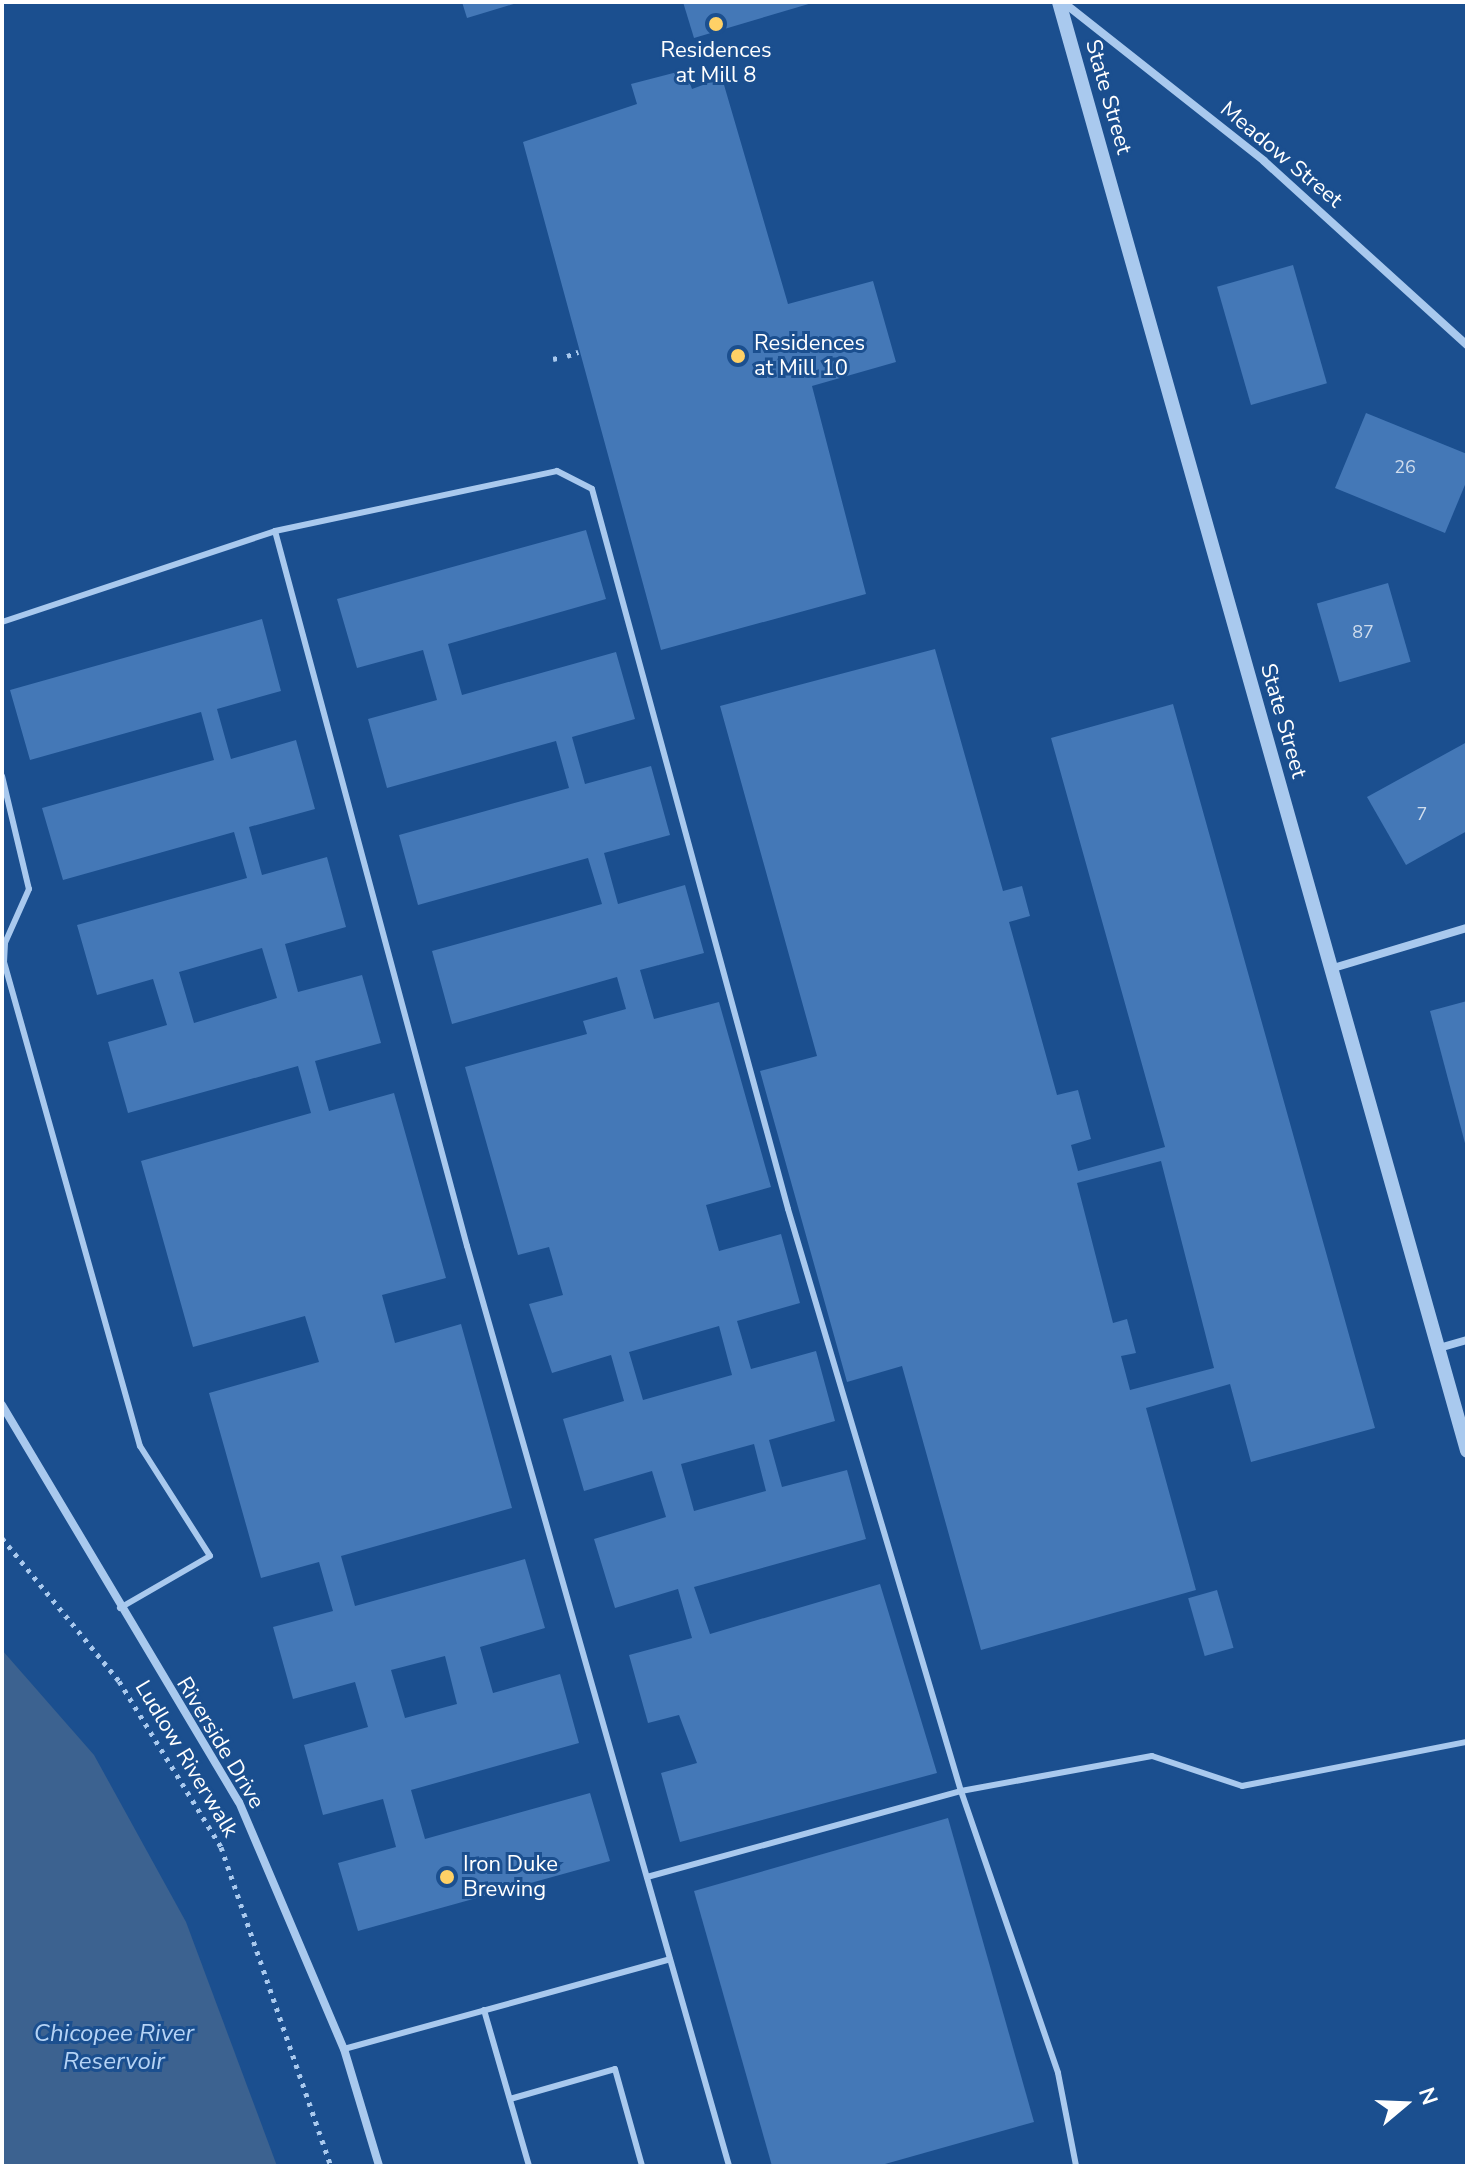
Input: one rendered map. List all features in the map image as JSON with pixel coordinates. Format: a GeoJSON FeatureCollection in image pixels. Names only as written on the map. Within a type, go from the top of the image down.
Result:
{"type":"FeatureCollection","features":[{"type":"Feature","properties":{"kind":"street","name":"Meadow Street"},"geometry":{"type":"LineString","coordinates":[[1061,2],[1264,161],[1467,345]]}},
{"type":"Feature","properties":{"kind":"street","name":"State Street"},"geometry":{"type":"LineString","coordinates":[[1061,2],[1467,1451]]}},
{"type":"Feature","properties":{"kind":"street"},"geometry":{"type":"LineString","coordinates":[[1330,969],[1467,928]]}},
{"type":"Feature","properties":{"kind":"street"},"geometry":{"type":"LineString","coordinates":[[1439,1348],[1467,1340]]}},
{"type":"Feature","properties":{"kind":"street","name":"Riverside Drive"},"geometry":{"type":"LineString","coordinates":[[2,1405],[120,1608],[239,1802],[344,2049],[379,2166]]}},
{"type":"Feature","properties":{"kind":"lane"},"geometry":{"type":"LineString","coordinates":[[2,622],[275,531],[557,471],[592,489],[788,1209],[961,1791],[1058,2073],[1076,2166]]}},
{"type":"Feature","properties":{"kind":"lane"},"geometry":{"type":"LineString","coordinates":[[275,531],[467,1246],[729,2166]]}},
{"type":"Feature","properties":{"kind":"lane"},"geometry":{"type":"LineString","coordinates":[[2,776],[29,889],[5,943],[4,962],[140,1446],[210,1556],[120,1608]]}},
{"type":"Feature","properties":{"kind":"lane"},"geometry":{"type":"LineString","coordinates":[[647,1877],[961,1791],[1152,1756],[1242,1786],[1467,1742]]}},
{"type":"Feature","properties":{"kind":"lane"},"geometry":{"type":"LineString","coordinates":[[344,2049],[670,1959]]}},
{"type":"Feature","properties":{"kind":"lane"},"geometry":{"type":"LineString","coordinates":[[484,2010],[529,2166]]}},
{"type":"Feature","properties":{"kind":"lane"},"geometry":{"type":"LineString","coordinates":[[510,2099],[615,2069],[642,2166]]}},
{"type":"Feature","properties":{"kind":"path"},"geometry":{"type":"LineString","coordinates":[[553,359],[578,352]]}},
{"type":"Feature","properties":{"kind":"path","name":"Ludlow Riverwalk"},"geometry":{"type":"LineString","coordinates":[[2,1538],[119,1681],[221,1847],[331,2166]]}},
{"type":"Feature","properties":{"kind":"water","name":"Chicopee River Reservoir"},"geometry":{"type":"Polygon","coordinates":[[[2,1650],[94,1755],[186,1922],[277,2166],[2,2166],[2,1650]]]}},
{"type":"Feature","properties":{"kind":"building"},"geometry":{"type":"Polygon","coordinates":[[[462,2],[517,2],[517,3],[467,18],[462,2]]]}},
{"type":"Feature","properties":{"kind":"building","name":"Residences at Mill 8"},"geometry":{"type":"Polygon","coordinates":[[[683,2],[812,2],[812,3],[694,38],[683,2]]]}},
{"type":"Feature","properties":{"kind":"building","name":"Residences at Mill 10"},"geometry":{"type":"Polygon","coordinates":[[[685,70],[692,89],[722,78],[788,304],[873,281],[896,362],[812,386],[866,594],[661,650],[523,142],[637,104],[631,84],[685,70]]]}},
{"type":"Feature","properties":{"kind":"building"},"geometry":{"type":"Polygon","coordinates":[[[1293,265],[1327,383],[1251,405],[1217,287],[1293,265]]]}},
{"type":"Feature","properties":{"kind":"building"},"geometry":{"type":"Polygon","coordinates":[[[1366,413],[1467,454],[1467,480],[1445,533],[1335,488],[1366,413]]]}},
{"type":"Feature","properties":{"kind":"building"},"geometry":{"type":"Polygon","coordinates":[[[586,530],[606,599],[448,644],[462,695],[616,652],[635,719],[572,737],[585,784],[651,766],[670,835],[604,853],[618,904],[685,885],[704,953],[640,970],[654,1019],[719,1002],[771,1187],[706,1205],[719,1251],[781,1234],[800,1303],[737,1321],[751,1369],[816,1351],[835,1421],[769,1440],[782,1487],[847,1470],[866,1539],[694,1587],[710,1634],[880,1584],[937,1773],[680,1842],[661,1773],[697,1763],[679,1715],[648,1723],[629,1655],[692,1638],[678,1589],[615,1608],[594,1539],[666,1517],[652,1471],[584,1491],[563,1419],[624,1401],[611,1355],[552,1373],[529,1304],[563,1295],[549,1247],[518,1255],[465,1067],[587,1034],[583,1021],[626,1009],[617,977],[452,1024],[432,951],[602,904],[588,858],[418,905],[399,835],[569,788],[556,741],[387,788],[368,719],[437,700],[423,650],[357,668],[337,599],[586,530]],[[719,1326],[629,1352],[643,1400],[732,1375],[719,1326]],[[754,1444],[681,1464],[694,1511],[766,1491],[754,1444]]]}},
{"type":"Feature","properties":{"kind":"building"},"geometry":{"type":"Polygon","coordinates":[[[1388,583],[1411,662],[1339,682],[1317,603],[1388,583]]]}},
{"type":"Feature","properties":{"kind":"building"},"geometry":{"type":"Polygon","coordinates":[[[262,619],[281,691],[217,709],[231,759],[296,740],[315,809],[249,827],[262,875],[327,857],[346,927],[285,944],[298,992],[362,975],[381,1043],[315,1061],[329,1111],[394,1093],[446,1278],[382,1295],[395,1343],[461,1324],[512,1508],[341,1556],[355,1606],[525,1559],[545,1628],[480,1647],[493,1693],[560,1674],[579,1743],[411,1790],[425,1839],[590,1793],[610,1861],[358,1931],[338,1863],[396,1847],[383,1799],[323,1815],[304,1745],[368,1727],[355,1682],[293,1699],[273,1627],[333,1611],[319,1562],[261,1578],[209,1393],[319,1362],[305,1316],[193,1347],[141,1161],[311,1113],[298,1066],[128,1113],[108,1042],[167,1025],[153,979],[97,995],[77,925],[247,878],[234,832],[63,880],[42,808],[214,760],[201,712],[30,760],[10,690],[262,619]],[[262,948],[179,972],[194,1023],[277,998],[262,948]],[[445,1656],[391,1670],[405,1718],[457,1704],[445,1656]]]}},
{"type":"Feature","properties":{"kind":"building"},"geometry":{"type":"Polygon","coordinates":[[[935,649],[1003,891],[1022,886],[1030,916],[1009,922],[1057,1095],[1078,1090],[1091,1139],[1071,1145],[1078,1171],[1165,1147],[1051,738],[1173,704],[1375,1428],[1251,1462],[1230,1384],[1146,1408],[1196,1590],[981,1650],[902,1366],[847,1382],[760,1071],[817,1056],[720,706],[935,649]],[[1161,1161],[1077,1183],[1113,1323],[1127,1319],[1136,1353],[1121,1356],[1130,1390],[1214,1368],[1161,1161]]]}},
{"type":"Feature","properties":{"kind":"building"},"geometry":{"type":"Polygon","coordinates":[[[1467,742],[1467,831],[1406,865],[1367,797],[1467,742]]]}},
{"type":"Feature","properties":{"kind":"building"},"geometry":{"type":"Polygon","coordinates":[[[1467,1001],[1467,1147],[1466,1147],[1430,1011],[1467,1001]]]}},
{"type":"Feature","properties":{"kind":"building"},"geometry":{"type":"Polygon","coordinates":[[[1217,1590],[1234,1648],[1205,1656],[1188,1598],[1217,1590]]]}},
{"type":"Feature","properties":{"kind":"building"},"geometry":{"type":"Polygon","coordinates":[[[948,1818],[1034,2122],[878,2166],[772,2166],[694,1891],[948,1818]]]}},
{"type":"Feature","properties":{"kind":"place","name":"Residences at Mill 8"},"geometry":{"type":"Point","coordinates":[716,24]}},
{"type":"Feature","properties":{"kind":"place","name":"Residences at Mill 10"},"geometry":{"type":"Point","coordinates":[738,356]}},
{"type":"Feature","properties":{"kind":"place","name":"Iron Duke Brewing"},"geometry":{"type":"Point","coordinates":[447,1877]}}]}
